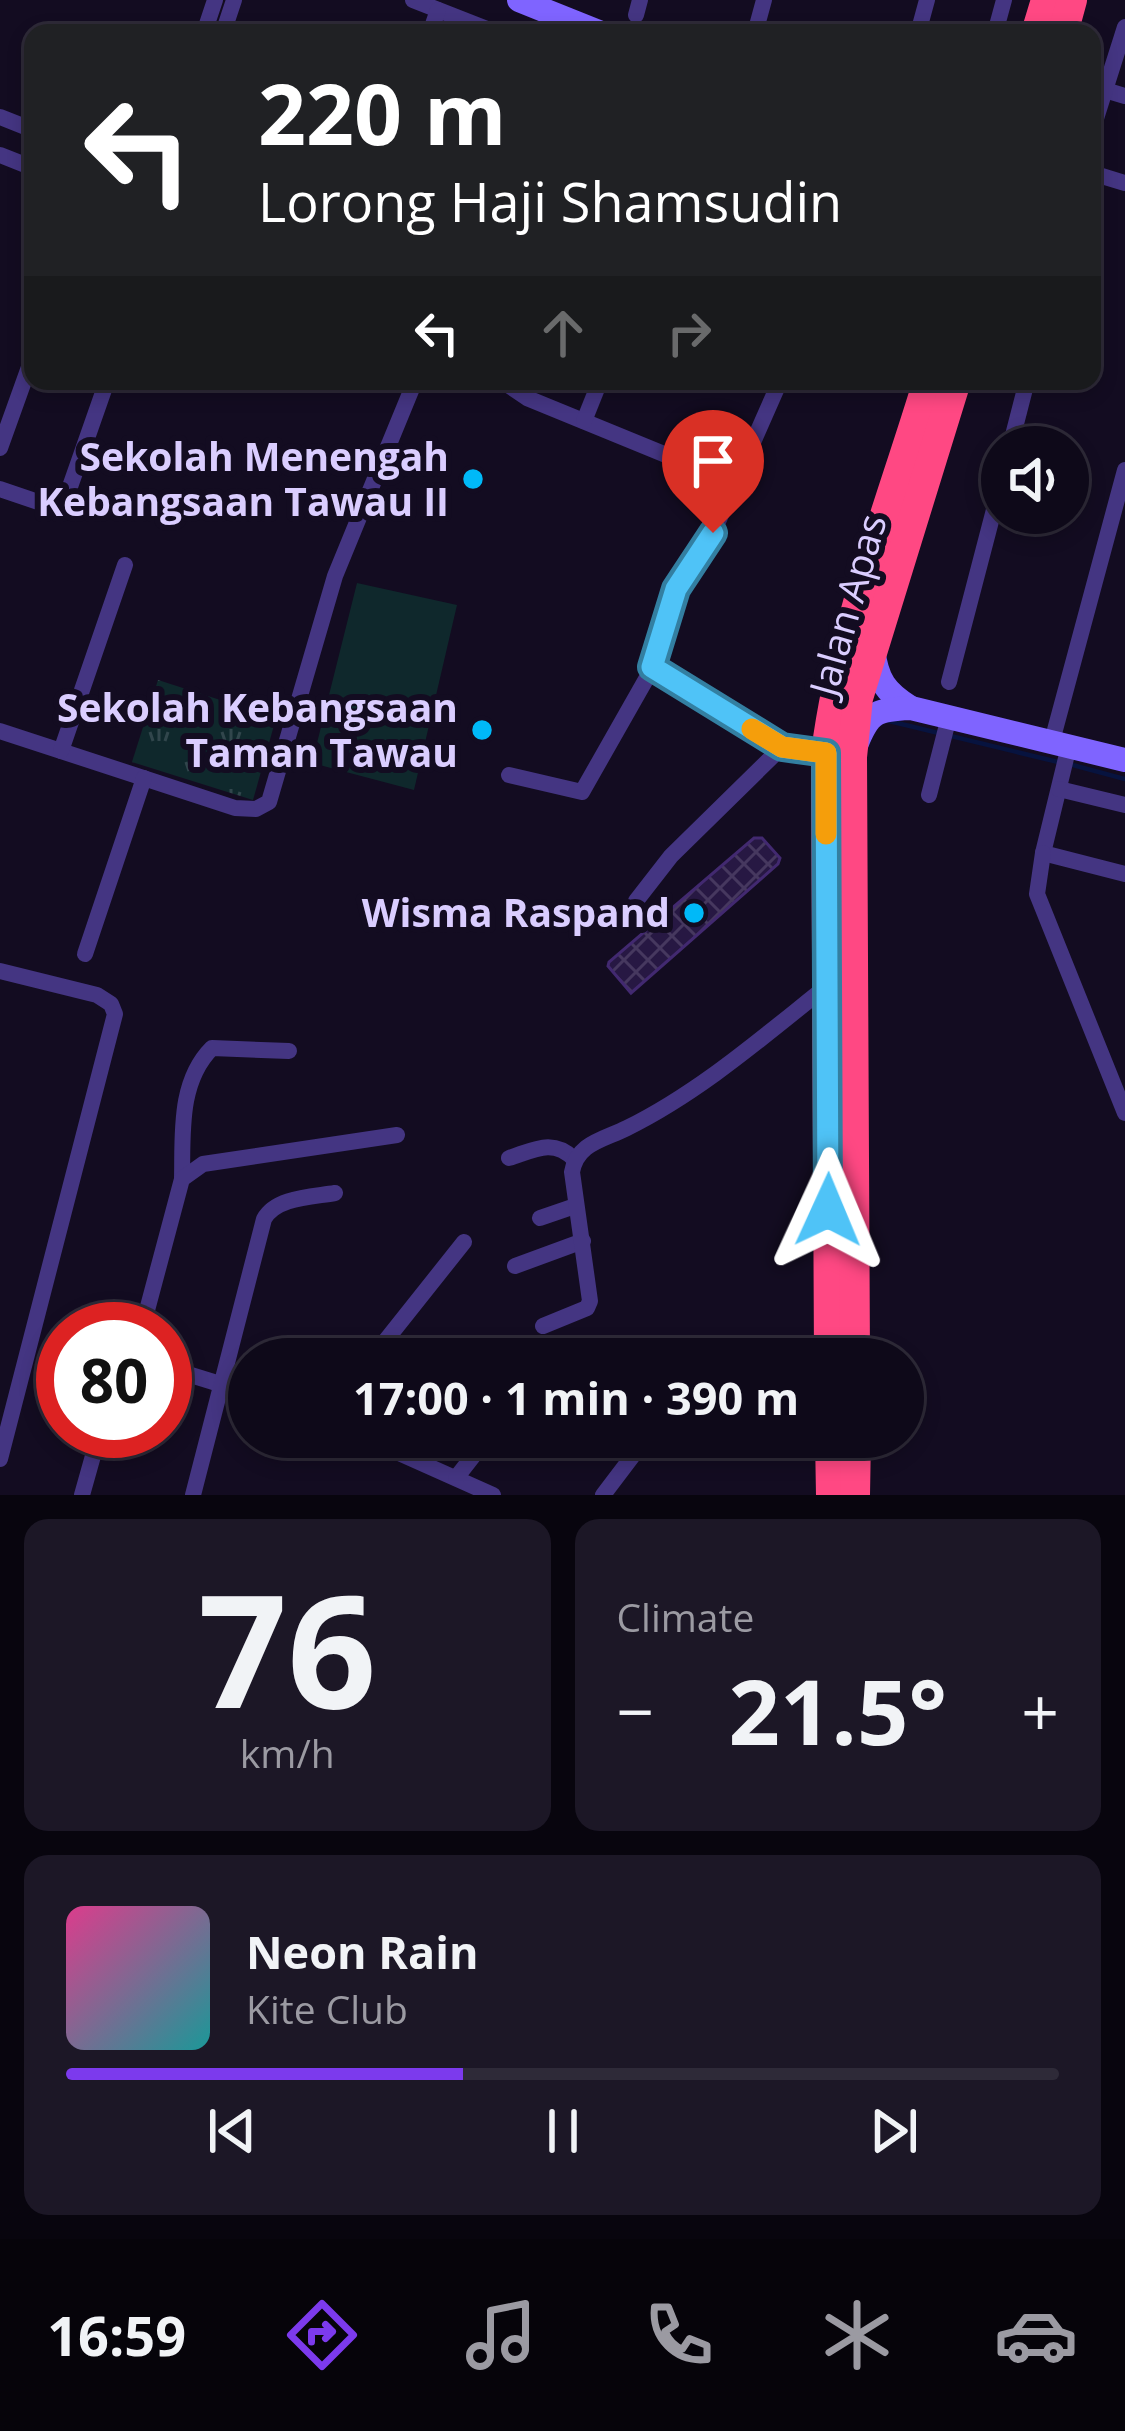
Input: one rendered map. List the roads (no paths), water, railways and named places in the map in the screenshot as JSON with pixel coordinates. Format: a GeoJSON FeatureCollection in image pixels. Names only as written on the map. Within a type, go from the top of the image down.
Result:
{"type":"FeatureCollection","features":[{"type":"Feature","properties":{"kind":"highway","name":"Jalan Apas"},"geometry":{"type":"LineString","coordinates":[[854,1338],[839,755],[832,698],[928,390]]}},
{"type":"Feature","properties":{"kind":"highway","name":"Jalan Apas"},"geometry":{"type":"LineString","coordinates":[[829,1338],[827,986],[839,755],[953,390]]}},
{"type":"Feature","properties":{"kind":"highway"},"geometry":{"type":"LineString","coordinates":[[830,1458],[831,1495]]}},
{"type":"Feature","properties":{"kind":"highway"},"geometry":{"type":"LineString","coordinates":[[855,1495],[856,1458]]}},
{"type":"Feature","properties":{"kind":"street"},"geometry":{"type":"LineString","coordinates":[[413,0],[474,24]]}},
{"type":"Feature","properties":{"kind":"street"},"geometry":{"type":"LineString","coordinates":[[519,0],[552,6],[585,24]]}},
{"type":"Feature","properties":{"kind":"street"},"geometry":{"type":"LineString","coordinates":[[433,24],[438,10]]}},
{"type":"Feature","properties":{"kind":"street"},"geometry":{"type":"LineString","coordinates":[[1101,105],[1125,27]]}},
{"type":"Feature","properties":{"kind":"street"},"geometry":{"type":"LineString","coordinates":[[1106,90],[1125,96]]}},
{"type":"Feature","properties":{"kind":"street"},"geometry":{"type":"LineString","coordinates":[[0,448],[24,381]]}},
{"type":"Feature","properties":{"kind":"street"},"geometry":{"type":"LineString","coordinates":[[0,489],[58,506],[65,501],[104,390]]}},
{"type":"Feature","properties":{"kind":"street"},"geometry":{"type":"LineString","coordinates":[[1,734],[235,808],[262,807],[274,793],[335,576],[411,390]]}},
{"type":"Feature","properties":{"kind":"street"},"geometry":{"type":"LineString","coordinates":[[515,390],[737,484]]}},
{"type":"Feature","properties":{"kind":"street"},"geometry":{"type":"LineString","coordinates":[[584,421],[596,390]]}},
{"type":"Feature","properties":{"kind":"street"},"geometry":{"type":"LineString","coordinates":[[509,775],[582,792],[652,667],[676,589],[713,533],[776,390]]}},
{"type":"Feature","properties":{"kind":"street"},"geometry":{"type":"LineString","coordinates":[[1016,426],[1026,390]]}},
{"type":"Feature","properties":{"kind":"street"},"geometry":{"type":"LineString","coordinates":[[1125,470],[1063,748],[1061,783],[1037,894],[1125,1113]]}},
{"type":"Feature","properties":{"kind":"street"},"geometry":{"type":"LineString","coordinates":[[950,682],[988,534]]}},
{"type":"Feature","properties":{"kind":"street"},"geometry":{"type":"LineString","coordinates":[[61,751],[124,565]]}},
{"type":"Feature","properties":{"kind":"street"},"geometry":{"type":"LineString","coordinates":[[872,648],[880,684],[946,730],[1125,760]]}},
{"type":"Feature","properties":{"kind":"street"},"geometry":{"type":"LineString","coordinates":[[652,667],[782,747],[839,755],[880,710],[911,708]]}},
{"type":"Feature","properties":{"kind":"street"},"geometry":{"type":"LineString","coordinates":[[929,795],[946,730]]}},
{"type":"Feature","properties":{"kind":"street"},"geometry":{"type":"LineString","coordinates":[[635,901],[686,840],[782,747]]}},
{"type":"Feature","properties":{"kind":"street"},"geometry":{"type":"LineString","coordinates":[[86,954],[144,778]]}},
{"type":"Feature","properties":{"kind":"street"},"geometry":{"type":"LineString","coordinates":[[1061,783],[1125,805]]}},
{"type":"Feature","properties":{"kind":"street"},"geometry":{"type":"LineString","coordinates":[[1043,853],[1125,874]]}},
{"type":"Feature","properties":{"kind":"street"},"geometry":{"type":"LineString","coordinates":[[0,971],[97,995],[116,1013],[0,1459]]}},
{"type":"Feature","properties":{"kind":"street"},"geometry":{"type":"LineString","coordinates":[[542,1326],[587,1308],[591,1294],[574,1206],[574,1159],[583,1148],[632,1126],[720,1070],[827,986]]}},
{"type":"Feature","properties":{"kind":"street"},"geometry":{"type":"LineString","coordinates":[[149,1302],[182,1179],[186,1099],[202,1058],[212,1048],[290,1051]]}},
{"type":"Feature","properties":{"kind":"street"},"geometry":{"type":"LineString","coordinates":[[182,1179],[203,1164],[397,1136]]}},
{"type":"Feature","properties":{"kind":"street"},"geometry":{"type":"LineString","coordinates":[[509,1159],[548,1145],[574,1159]]}},
{"type":"Feature","properties":{"kind":"street"},"geometry":{"type":"LineString","coordinates":[[193,1495],[269,1209],[335,1193]]}},
{"type":"Feature","properties":{"kind":"street"},"geometry":{"type":"LineString","coordinates":[[540,1218],[574,1206]]}},
{"type":"Feature","properties":{"kind":"street"},"geometry":{"type":"LineString","coordinates":[[515,1265],[584,1241]]}},
{"type":"Feature","properties":{"kind":"street"},"geometry":{"type":"LineString","coordinates":[[388,1338],[464,1242]]}},
{"type":"Feature","properties":{"kind":"street"},"geometry":{"type":"LineString","coordinates":[[192,1375],[228,1385]]}},
{"type":"Feature","properties":{"kind":"street"},"geometry":{"type":"LineString","coordinates":[[82,1495],[92,1458]]}},
{"type":"Feature","properties":{"kind":"street"},"geometry":{"type":"LineString","coordinates":[[411,1458],[493,1495]]}},
{"type":"Feature","properties":{"kind":"street"},"geometry":{"type":"LineString","coordinates":[[456,1478],[472,1458]]}},
{"type":"Feature","properties":{"kind":"street"},"geometry":{"type":"LineString","coordinates":[[603,1495],[631,1458]]}},
{"type":"Feature","properties":{"kind":"waterway"},"geometry":{"type":"LineString","coordinates":[[889,721],[1058,762]]}},
{"type":"Feature","properties":{"kind":"waterway"},"geometry":{"type":"LineString","coordinates":[[1069,764],[1125,779]]}},
{"type":"Feature","properties":{"kind":"place","name":"Sekolah Menengah Kebangsaan Tawau II"},"geometry":{"type":"Point","coordinates":[473,479]}},
{"type":"Feature","properties":{"kind":"place","name":"Sekolah Kebangsaan Taman Tawau"},"geometry":{"type":"Point","coordinates":[482,730]}},
{"type":"Feature","properties":{"kind":"place","name":"Wisma Raspand"},"geometry":{"type":"Point","coordinates":[694,913]}}]}
